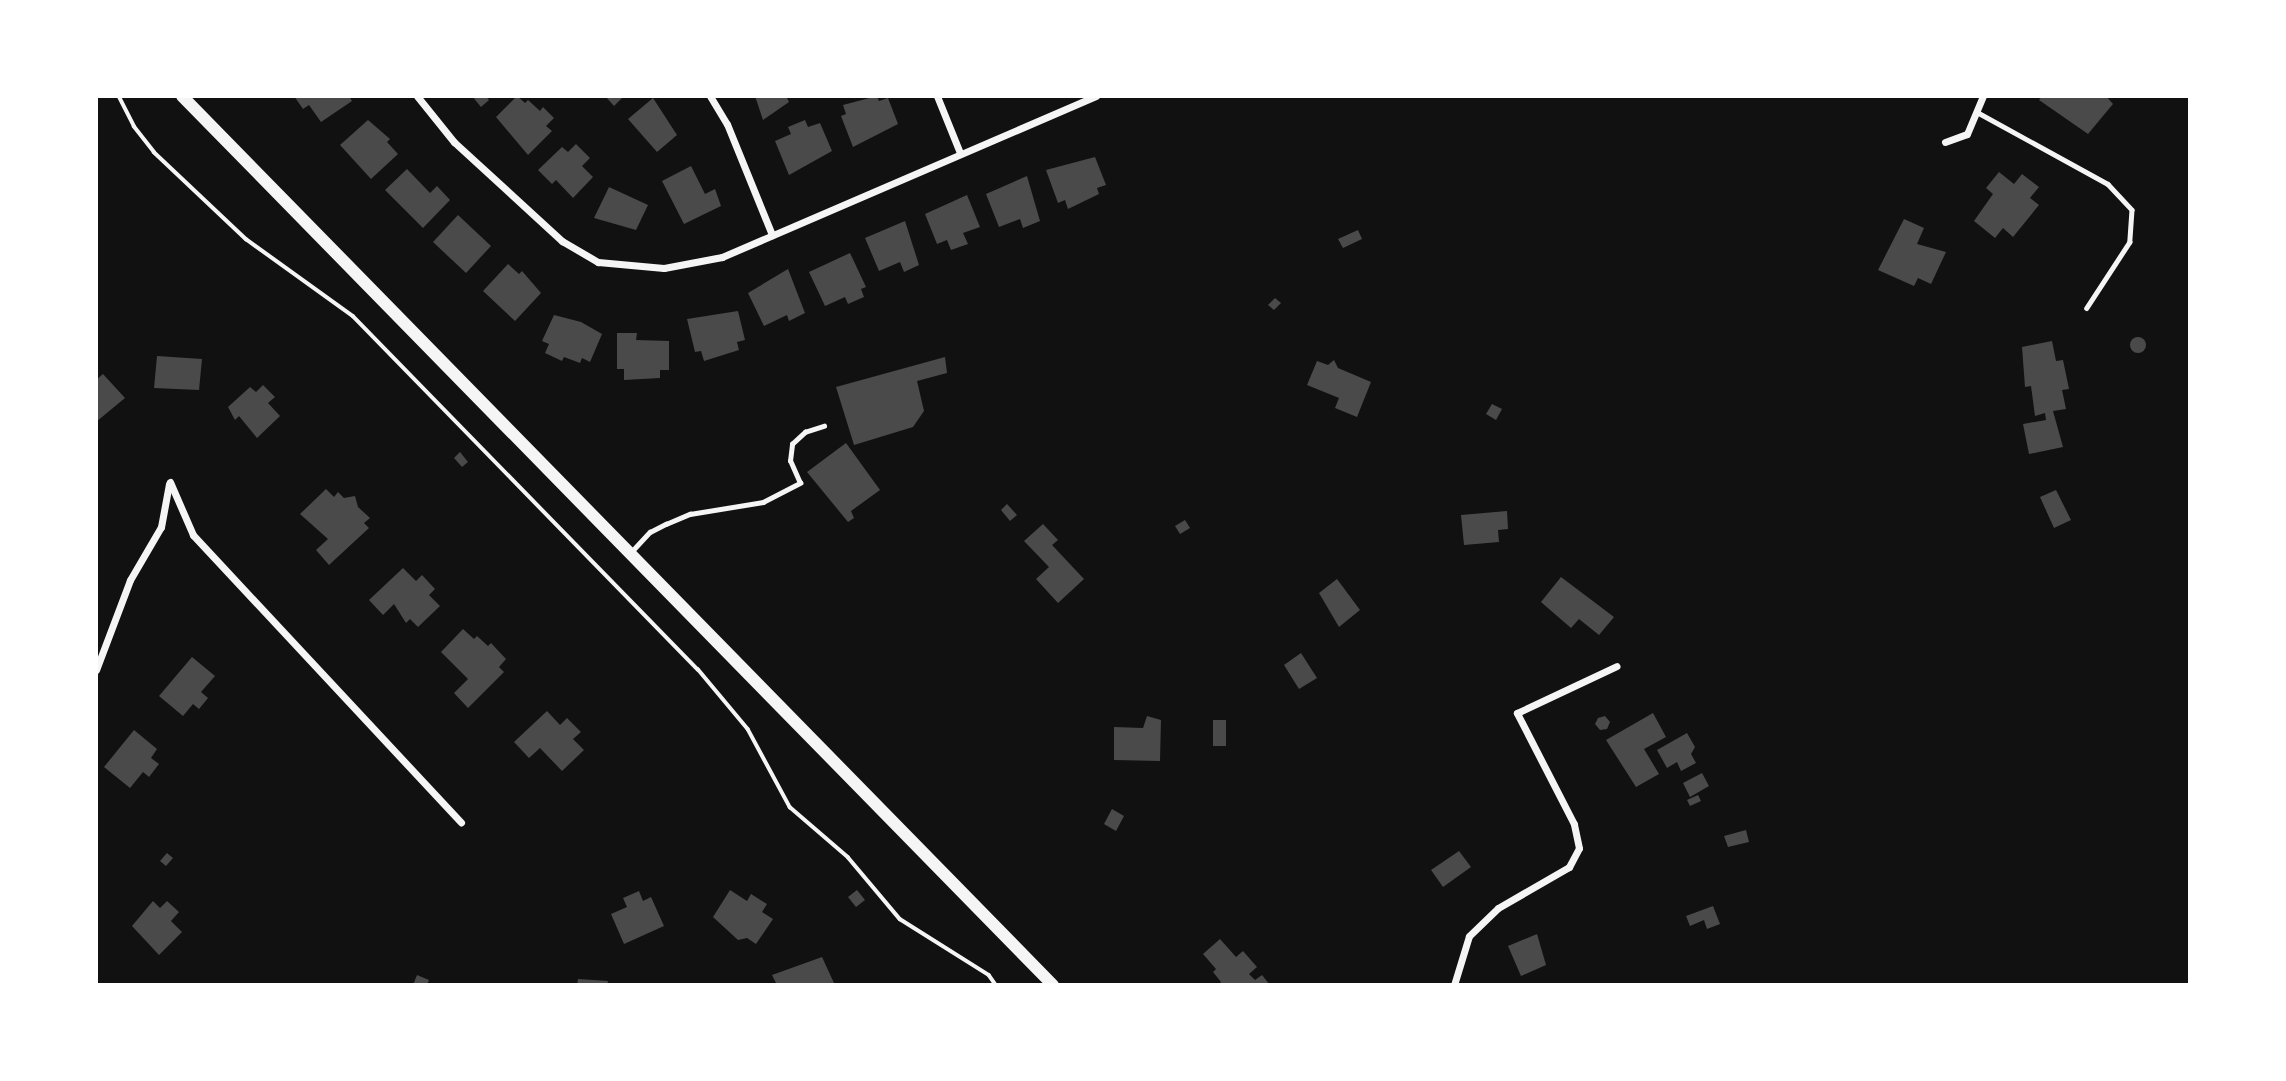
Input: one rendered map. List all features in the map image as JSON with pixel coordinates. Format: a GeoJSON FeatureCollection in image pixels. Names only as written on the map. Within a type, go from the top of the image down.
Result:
{"type":"FeatureCollection","features":[{"type":"Feature","properties":{"kind":"street"},"geometry":{"type":"LineString","coordinates":[[182,96],[1053,985]]}},
{"type":"Feature","properties":{"kind":"street"},"geometry":{"type":"LineString","coordinates":[[417,96],[454,142],[517,205],[562,241],[598,262],[664,268],[722,257],[1096,96]]}},
{"type":"Feature","properties":{"kind":"street"},"geometry":{"type":"LineString","coordinates":[[710,96],[727,124],[772,235]]}},
{"type":"Feature","properties":{"kind":"street"},"geometry":{"type":"LineString","coordinates":[[937,96],[960,153]]}},
{"type":"Feature","properties":{"kind":"street"},"geometry":{"type":"LineString","coordinates":[[1945,142],[1967,134],[1983,96]]}},
{"type":"Feature","properties":{"kind":"street"},"geometry":{"type":"LineString","coordinates":[[96,670],[130,579],[161,527],[170,482],[192,534],[461,822]]}},
{"type":"Feature","properties":{"kind":"street"},"geometry":{"type":"LineString","coordinates":[[1454,985],[1469,936],[1498,908],[1569,867],[1579,848],[1574,824],[1517,713],[1617,666]]}},
{"type":"Feature","properties":{"kind":"lane"},"geometry":{"type":"LineString","coordinates":[[1976,111],[2108,184],[2132,210],[2130,242],[2087,308]]}},
{"type":"Feature","properties":{"kind":"lane"},"geometry":{"type":"LineString","coordinates":[[631,552],[650,532],[690,514],[763,502],[800,483],[790,461],[792,444],[805,432],[824,426]]}},
{"type":"Feature","properties":{"kind":"path"},"geometry":{"type":"LineString","coordinates":[[119,96],[134,126],[155,152],[246,239],[353,316],[698,669],[748,729],[790,807],[848,857],[900,919],[989,975],[996,985]]}},
{"type":"Feature","properties":{"kind":"building"},"geometry":{"type":"Polygon","coordinates":[[[294,96],[349,96],[352,101],[321,122],[309,105],[303,109],[294,96]]]}},
{"type":"Feature","properties":{"kind":"building"},"geometry":{"type":"Polygon","coordinates":[[[472,96],[486,96],[489,100],[481,107],[472,96]]]}},
{"type":"Feature","properties":{"kind":"building"},"geometry":{"type":"Polygon","coordinates":[[[517,96],[525,103],[528,100],[540,111],[543,107],[554,118],[546,126],[552,131],[528,155],[496,117],[517,96]]]}},
{"type":"Feature","properties":{"kind":"building"},"geometry":{"type":"Polygon","coordinates":[[[605,96],[624,96],[614,106],[605,96]]]}},
{"type":"Feature","properties":{"kind":"building"},"geometry":{"type":"Polygon","coordinates":[[[755,96],[786,96],[789,102],[763,120],[755,96]]]}},
{"type":"Feature","properties":{"kind":"building"},"geometry":{"type":"Polygon","coordinates":[[[877,96],[879,101],[888,98],[898,124],[853,147],[841,116],[846,114],[843,105],[877,96]]]}},
{"type":"Feature","properties":{"kind":"building"},"geometry":{"type":"Polygon","coordinates":[[[2042,96],[2106,96],[2113,104],[2088,134],[2039,100],[2042,96]]]}},
{"type":"Feature","properties":{"kind":"building"},"geometry":{"type":"Polygon","coordinates":[[[653,98],[677,135],[657,152],[628,119],[653,98]]]}},
{"type":"Feature","properties":{"kind":"building"},"geometry":{"type":"Polygon","coordinates":[[[368,120],[390,139],[387,142],[398,154],[371,179],[340,145],[368,120]]]}},
{"type":"Feature","properties":{"kind":"building"},"geometry":{"type":"Polygon","coordinates":[[[805,120],[808,127],[820,123],[832,151],[789,175],[775,141],[791,134],[788,127],[805,120]]]}},
{"type":"Feature","properties":{"kind":"building"},"geometry":{"type":"Polygon","coordinates":[[[576,144],[590,158],[582,166],[593,177],[573,198],[556,180],[552,184],[538,170],[562,147],[568,152],[576,144]]]}},
{"type":"Feature","properties":{"kind":"building"},"geometry":{"type":"Polygon","coordinates":[[[1095,157],[1106,185],[1097,188],[1099,194],[1068,209],[1065,200],[1058,203],[1046,170],[1095,157]]]}},
{"type":"Feature","properties":{"kind":"building"},"geometry":{"type":"Polygon","coordinates":[[[691,166],[705,194],[715,189],[721,206],[684,224],[662,181],[691,166]]]}},
{"type":"Feature","properties":{"kind":"building"},"geometry":{"type":"Polygon","coordinates":[[[407,169],[430,193],[437,186],[450,200],[423,228],[385,190],[407,169]]]}},
{"type":"Feature","properties":{"kind":"building"},"geometry":{"type":"Polygon","coordinates":[[[1999,172],[2014,184],[2022,174],[2039,187],[2030,198],[2039,205],[2013,237],[2003,228],[1995,238],[1974,221],[1993,194],[1986,188],[1999,172]]]}},
{"type":"Feature","properties":{"kind":"building"},"geometry":{"type":"Polygon","coordinates":[[[1027,176],[1040,221],[1023,228],[1020,219],[999,227],[986,194],[1027,176]]]}},
{"type":"Feature","properties":{"kind":"building"},"geometry":{"type":"Polygon","coordinates":[[[609,187],[648,205],[636,230],[594,218],[609,187]]]}},
{"type":"Feature","properties":{"kind":"building"},"geometry":{"type":"Polygon","coordinates":[[[967,195],[980,227],[963,233],[968,244],[951,250],[947,240],[937,244],[925,214],[967,195]]]}},
{"type":"Feature","properties":{"kind":"building"},"geometry":{"type":"Polygon","coordinates":[[[458,215],[491,246],[466,273],[433,242],[458,215]]]}},
{"type":"Feature","properties":{"kind":"building"},"geometry":{"type":"Polygon","coordinates":[[[1904,219],[1924,228],[1917,244],[1946,252],[1931,284],[1918,278],[1914,286],[1878,270],[1904,219]]]}},
{"type":"Feature","properties":{"kind":"building"},"geometry":{"type":"Polygon","coordinates":[[[905,221],[919,265],[904,272],[900,262],[879,271],[865,238],[905,221]]]}},
{"type":"Feature","properties":{"kind":"building"},"geometry":{"type":"Polygon","coordinates":[[[1358,230],[1362,239],[1343,248],[1338,239],[1358,230]]]}},
{"type":"Feature","properties":{"kind":"building"},"geometry":{"type":"Polygon","coordinates":[[[850,253],[866,287],[861,289],[864,297],[848,304],[845,297],[825,306],[809,272],[850,253]]]}},
{"type":"Feature","properties":{"kind":"building"},"geometry":{"type":"Polygon","coordinates":[[[508,264],[519,274],[522,271],[541,293],[515,321],[483,291],[508,264]]]}},
{"type":"Feature","properties":{"kind":"building"},"geometry":{"type":"Polygon","coordinates":[[[788,269],[805,313],[789,321],[787,315],[764,326],[748,293],[788,269]]]}},
{"type":"Feature","properties":{"kind":"building"},"geometry":{"type":"Polygon","coordinates":[[[1275,298],[1281,303],[1274,310],[1268,305],[1275,298]]]}},
{"type":"Feature","properties":{"kind":"building"},"geometry":{"type":"Polygon","coordinates":[[[738,311],[745,340],[737,342],[739,350],[704,361],[701,351],[695,352],[687,319],[738,311]]]}},
{"type":"Feature","properties":{"kind":"building"},"geometry":{"type":"Polygon","coordinates":[[[554,315],[581,322],[602,334],[590,362],[582,358],[580,363],[564,357],[562,361],[545,353],[549,344],[542,341],[554,315]]]}},
{"type":"Feature","properties":{"kind":"building"},"geometry":{"type":"Polygon","coordinates":[[[617,333],[637,333],[636,340],[669,341],[669,370],[660,370],[660,378],[624,380],[624,369],[617,369],[617,333]]]}},
{"type":"Feature","properties":{"kind":"building"},"geometry":{"type":"Polygon","coordinates":[[[2135,337],[2141,337],[2146,345],[2144,351],[2135,353],[2130,348],[2130,342],[2135,337]]]}},
{"type":"Feature","properties":{"kind":"building"},"geometry":{"type":"Polygon","coordinates":[[[2052,341],[2056,361],[2063,360],[2069,389],[2062,390],[2066,409],[2053,411],[2063,447],[2029,454],[2023,424],[2046,420],[2045,413],[2035,416],[2031,386],[2025,387],[2022,347],[2052,341]]]}},
{"type":"Feature","properties":{"kind":"building"},"geometry":{"type":"Polygon","coordinates":[[[157,356],[202,359],[199,390],[154,388],[157,356]]]}},
{"type":"Feature","properties":{"kind":"building"},"geometry":{"type":"Polygon","coordinates":[[[945,357],[947,373],[917,381],[924,411],[913,427],[854,445],[836,387],[945,357]]]}},
{"type":"Feature","properties":{"kind":"building"},"geometry":{"type":"Polygon","coordinates":[[[1334,360],[1338,368],[1371,382],[1357,417],[1335,408],[1339,398],[1307,385],[1317,361],[1328,365],[1334,360]]]}},
{"type":"Feature","properties":{"kind":"building"},"geometry":{"type":"Polygon","coordinates":[[[103,374],[125,398],[96,422],[96,380],[103,374]]]}},
{"type":"Feature","properties":{"kind":"building"},"geometry":{"type":"Polygon","coordinates":[[[263,385],[275,397],[268,403],[280,416],[257,438],[239,416],[235,420],[228,407],[250,387],[256,392],[263,385]]]}},
{"type":"Feature","properties":{"kind":"building"},"geometry":{"type":"Polygon","coordinates":[[[1492,404],[1502,409],[1496,420],[1486,414],[1492,404]]]}},
{"type":"Feature","properties":{"kind":"building"},"geometry":{"type":"Polygon","coordinates":[[[846,443],[880,490],[851,511],[854,518],[848,522],[807,472],[846,443]]]}},
{"type":"Feature","properties":{"kind":"building"},"geometry":{"type":"Polygon","coordinates":[[[460,452],[468,462],[462,467],[454,458],[460,452]]]}},
{"type":"Feature","properties":{"kind":"building"},"geometry":{"type":"Polygon","coordinates":[[[326,489],[334,497],[338,492],[344,498],[355,496],[358,507],[370,518],[364,523],[369,528],[329,565],[316,550],[328,539],[300,514],[326,489]]]}},
{"type":"Feature","properties":{"kind":"building"},"geometry":{"type":"Polygon","coordinates":[[[2056,490],[2071,520],[2054,528],[2040,497],[2056,490]]]}},
{"type":"Feature","properties":{"kind":"building"},"geometry":{"type":"Polygon","coordinates":[[[1007,504],[1017,515],[1010,521],[1001,510],[1007,504]]]}},
{"type":"Feature","properties":{"kind":"building"},"geometry":{"type":"Polygon","coordinates":[[[1507,511],[1508,529],[1498,530],[1499,542],[1464,545],[1461,515],[1507,511]]]}},
{"type":"Feature","properties":{"kind":"building"},"geometry":{"type":"Polygon","coordinates":[[[1185,520],[1190,528],[1180,534],[1175,526],[1185,520]]]}},
{"type":"Feature","properties":{"kind":"building"},"geometry":{"type":"Polygon","coordinates":[[[1043,524],[1058,540],[1052,545],[1084,579],[1058,603],[1036,579],[1049,567],[1024,541],[1043,524]]]}},
{"type":"Feature","properties":{"kind":"building"},"geometry":{"type":"Polygon","coordinates":[[[403,568],[416,581],[422,575],[435,589],[429,595],[440,606],[418,627],[410,619],[406,623],[394,604],[383,615],[369,600],[403,568]]]}},
{"type":"Feature","properties":{"kind":"building"},"geometry":{"type":"Polygon","coordinates":[[[1561,577],[1614,617],[1599,635],[1579,619],[1571,628],[1541,602],[1561,577]]]}},
{"type":"Feature","properties":{"kind":"building"},"geometry":{"type":"Polygon","coordinates":[[[1337,579],[1360,610],[1339,627],[1319,593],[1337,579]]]}},
{"type":"Feature","properties":{"kind":"building"},"geometry":{"type":"Polygon","coordinates":[[[463,629],[488,646],[491,643],[506,659],[499,667],[504,672],[468,708],[454,693],[468,679],[441,652],[463,629]]]}},
{"type":"Feature","properties":{"kind":"building"},"geometry":{"type":"Polygon","coordinates":[[[1301,653],[1317,678],[1299,689],[1284,665],[1301,653]]]}},
{"type":"Feature","properties":{"kind":"building"},"geometry":{"type":"Polygon","coordinates":[[[192,657],[215,676],[201,692],[208,698],[199,709],[193,704],[183,716],[159,696],[192,657]]]}},
{"type":"Feature","properties":{"kind":"building"},"geometry":{"type":"Polygon","coordinates":[[[547,711],[560,725],[567,718],[581,732],[573,739],[584,750],[562,771],[540,748],[529,758],[514,742],[547,711]]]}},
{"type":"Feature","properties":{"kind":"building"},"geometry":{"type":"Polygon","coordinates":[[[1653,713],[1666,737],[1644,749],[1659,774],[1636,787],[1606,740],[1653,713]]]}},
{"type":"Feature","properties":{"kind":"building"},"geometry":{"type":"Polygon","coordinates":[[[1147,716],[1161,720],[1160,761],[1114,760],[1114,727],[1143,728],[1147,716]]]}},
{"type":"Feature","properties":{"kind":"building"},"geometry":{"type":"Polygon","coordinates":[[[1605,716],[1610,722],[1607,729],[1600,730],[1595,724],[1598,718],[1605,716]]]}},
{"type":"Feature","properties":{"kind":"building"},"geometry":{"type":"Polygon","coordinates":[[[1213,720],[1226,720],[1226,746],[1213,746],[1213,720]]]}},
{"type":"Feature","properties":{"kind":"building"},"geometry":{"type":"Polygon","coordinates":[[[134,730],[157,749],[151,758],[159,764],[149,777],[143,772],[130,788],[104,767],[134,730]]]}},
{"type":"Feature","properties":{"kind":"building"},"geometry":{"type":"Polygon","coordinates":[[[1687,733],[1695,747],[1691,754],[1696,763],[1681,771],[1677,762],[1667,768],[1657,750],[1687,733]]]}},
{"type":"Feature","properties":{"kind":"building"},"geometry":{"type":"Polygon","coordinates":[[[1702,773],[1709,786],[1690,797],[1683,783],[1702,773]]]}},
{"type":"Feature","properties":{"kind":"building"},"geometry":{"type":"Polygon","coordinates":[[[1698,795],[1701,801],[1690,806],[1687,800],[1698,795]]]}},
{"type":"Feature","properties":{"kind":"building"},"geometry":{"type":"Polygon","coordinates":[[[1112,809],[1124,816],[1116,831],[1104,824],[1112,809]]]}},
{"type":"Feature","properties":{"kind":"building"},"geometry":{"type":"Polygon","coordinates":[[[1746,830],[1749,842],[1728,847],[1724,836],[1746,830]]]}},
{"type":"Feature","properties":{"kind":"building"},"geometry":{"type":"Polygon","coordinates":[[[1459,851],[1471,867],[1443,887],[1431,870],[1459,851]]]}},
{"type":"Feature","properties":{"kind":"building"},"geometry":{"type":"Polygon","coordinates":[[[167,853],[173,858],[166,866],[160,861],[167,853]]]}},
{"type":"Feature","properties":{"kind":"building"},"geometry":{"type":"Polygon","coordinates":[[[730,890],[747,901],[751,894],[767,904],[762,912],[773,919],[756,944],[747,938],[738,940],[713,917],[730,890]]]}},
{"type":"Feature","properties":{"kind":"building"},"geometry":{"type":"Polygon","coordinates":[[[857,890],[865,900],[856,907],[848,897],[857,890]]]}},
{"type":"Feature","properties":{"kind":"building"},"geometry":{"type":"Polygon","coordinates":[[[639,891],[643,901],[651,897],[664,926],[624,944],[611,914],[627,907],[623,898],[639,891]]]}},
{"type":"Feature","properties":{"kind":"building"},"geometry":{"type":"Polygon","coordinates":[[[153,901],[160,908],[167,901],[179,912],[171,921],[182,932],[159,955],[132,926],[153,901]]]}},
{"type":"Feature","properties":{"kind":"building"},"geometry":{"type":"Polygon","coordinates":[[[1713,906],[1720,924],[1707,929],[1704,920],[1690,926],[1686,916],[1713,906]]]}},
{"type":"Feature","properties":{"kind":"building"},"geometry":{"type":"Polygon","coordinates":[[[1537,934],[1546,965],[1521,976],[1508,946],[1537,934]]]}},
{"type":"Feature","properties":{"kind":"building"},"geometry":{"type":"Polygon","coordinates":[[[1220,939],[1236,957],[1243,951],[1257,967],[1249,974],[1255,980],[1262,975],[1270,985],[1218,985],[1221,982],[1213,972],[1216,969],[1203,954],[1220,939]]]}},
{"type":"Feature","properties":{"kind":"building"},"geometry":{"type":"Polygon","coordinates":[[[822,957],[834,983],[777,985],[772,975],[822,957]]]}},
{"type":"Feature","properties":{"kind":"building"},"geometry":{"type":"Polygon","coordinates":[[[417,975],[429,980],[427,985],[413,985],[417,975]]]}},
{"type":"Feature","properties":{"kind":"building"},"geometry":{"type":"Polygon","coordinates":[[[578,979],[608,981],[607,985],[577,985],[578,979]]]}}]}
